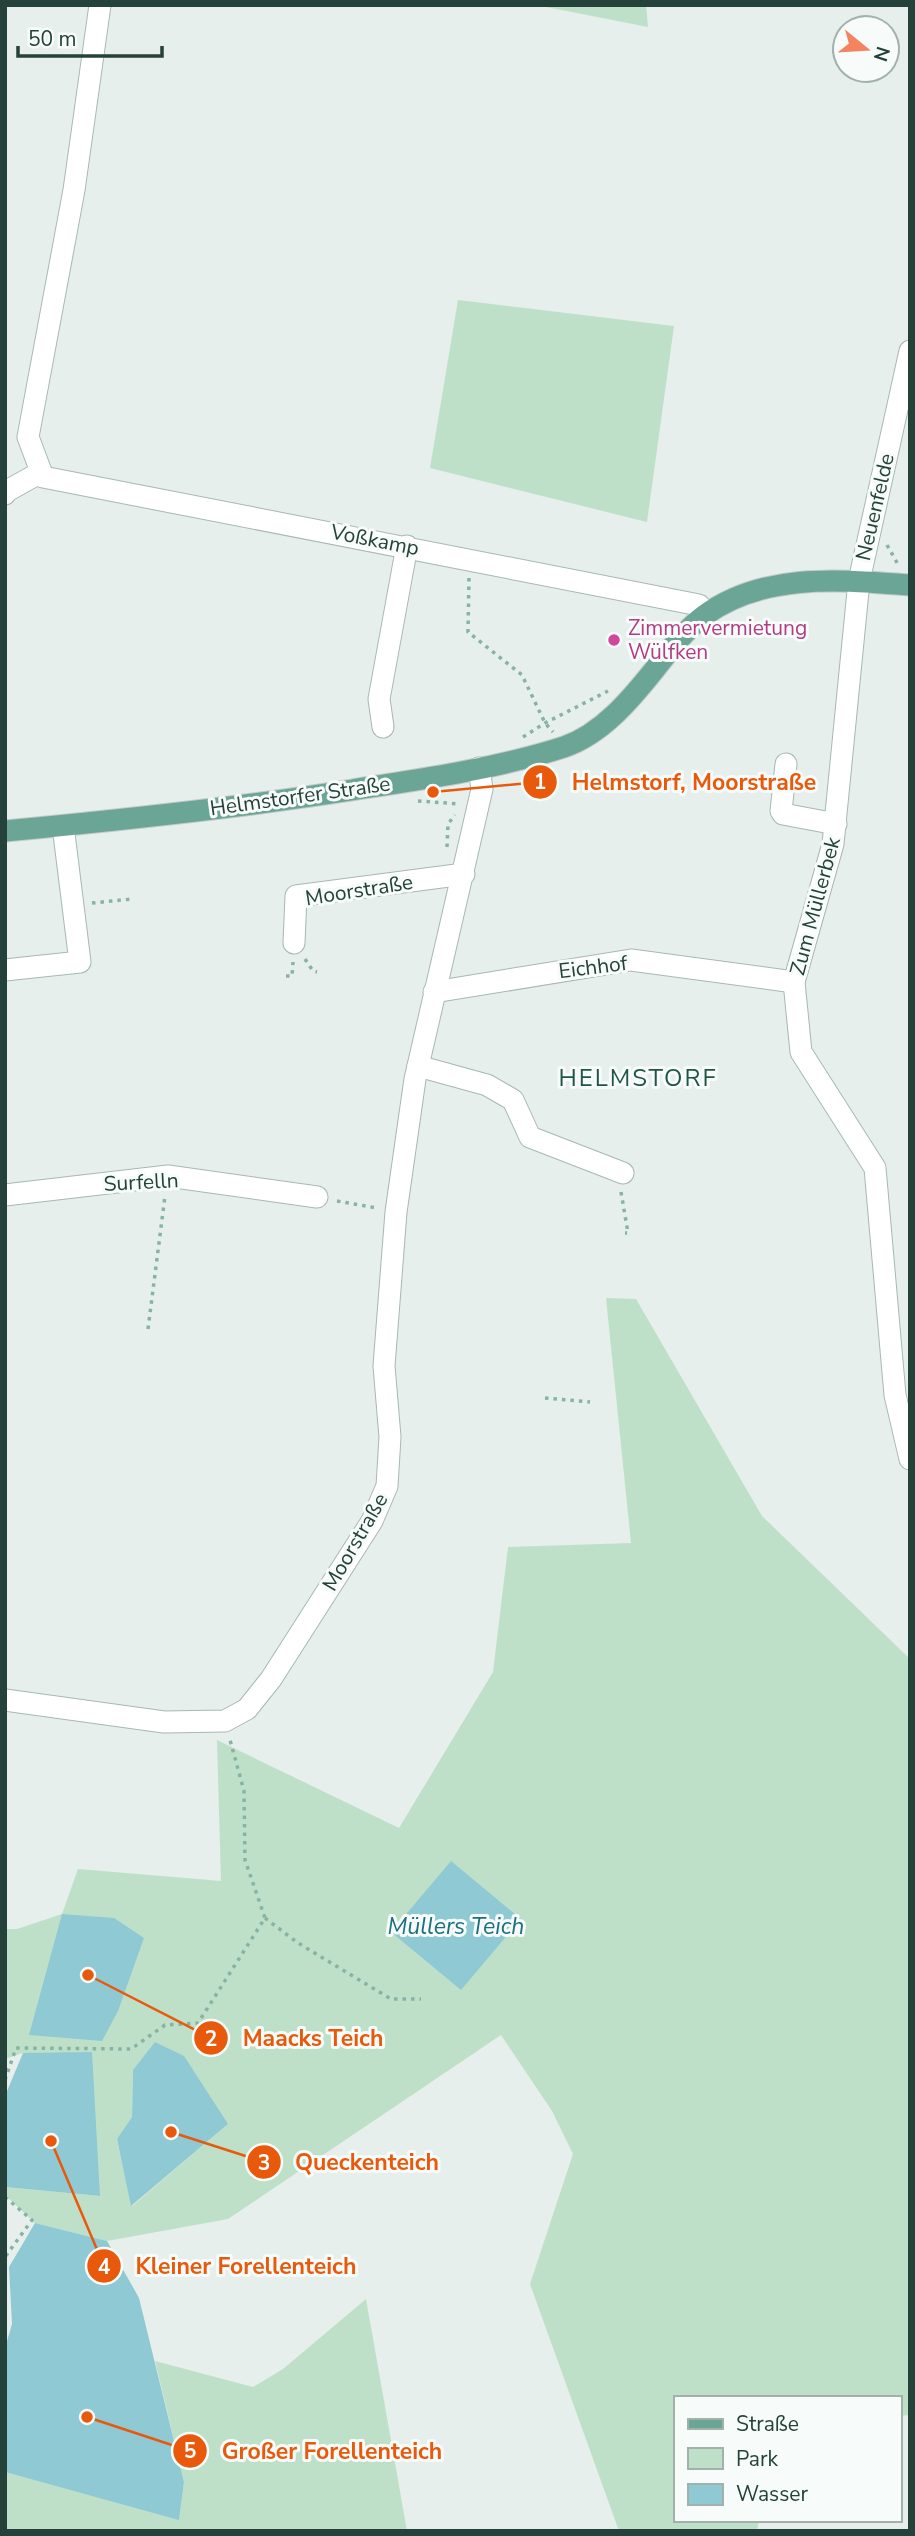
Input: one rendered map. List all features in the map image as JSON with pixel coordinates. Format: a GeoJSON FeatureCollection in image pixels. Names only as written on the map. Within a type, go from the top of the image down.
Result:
{"type":"FeatureCollection","features":[{"type":"Feature","properties":{"kind":"main road","name":"Helmstorfer Straße"},"geometry":{"type":"LineString","coordinates":[[5,831],[272,802],[419,780],[567,746],[604,725],[639,689],[671,648],[706,614],[745,593],[783,584],[822,580],[910,585]]}},
{"type":"Feature","properties":{"kind":"street"},"geometry":{"type":"LineString","coordinates":[[5,494],[41,472],[28,437],[74,190],[100,5]]}},
{"type":"Feature","properties":{"kind":"street","name":"Neuenfelde"},"geometry":{"type":"LineString","coordinates":[[859,581],[910,351]]}},
{"type":"Feature","properties":{"kind":"street","name":"Voßkamp"},"geometry":{"type":"LineString","coordinates":[[41,472],[43,477],[470,558],[699,605],[706,614]]}},
{"type":"Feature","properties":{"kind":"street"},"geometry":{"type":"LineString","coordinates":[[383,727],[379,699],[407,546]]}},
{"type":"Feature","properties":{"kind":"street","name":"Zum Müllerbek"},"geometry":{"type":"LineString","coordinates":[[859,581],[834,844],[794,982],[801,1052],[875,1168],[895,1395],[910,1459]]}},
{"type":"Feature","properties":{"kind":"street"},"geometry":{"type":"LineString","coordinates":[[786,764],[781,811],[783,814],[835,824]]}},
{"type":"Feature","properties":{"kind":"street","name":"Moorstraße"},"geometry":{"type":"LineString","coordinates":[[225,1721],[247,1709],[271,1679],[372,1521],[387,1486],[390,1437],[384,1366],[396,1212],[418,1066],[482,789],[479,768]]}},
{"type":"Feature","properties":{"kind":"street"},"geometry":{"type":"LineString","coordinates":[[5,970],[80,962],[63,826]]}},
{"type":"Feature","properties":{"kind":"street","name":"Moorstraße"},"geometry":{"type":"LineString","coordinates":[[294,943],[296,896],[464,874]]}},
{"type":"Feature","properties":{"kind":"street","name":"Eichhof"},"geometry":{"type":"LineString","coordinates":[[434,992],[631,960],[794,982]]}},
{"type":"Feature","properties":{"kind":"street"},"geometry":{"type":"LineString","coordinates":[[418,1066],[487,1085],[513,1100],[530,1137],[622,1182]]}},
{"type":"Feature","properties":{"kind":"street","name":"Surfelln"},"geometry":{"type":"LineString","coordinates":[[5,1195],[168,1176],[317,1198]]}},
{"type":"Feature","properties":{"kind":"street"},"geometry":{"type":"LineString","coordinates":[[5,1700],[164,1722],[225,1721]]}},
{"type":"Feature","properties":{"kind":"path"},"geometry":{"type":"LineString","coordinates":[[470,558],[468,632],[522,675],[545,723],[567,746]]}},
{"type":"Feature","properties":{"kind":"path"},"geometry":{"type":"LineString","coordinates":[[545,723],[619,685]]}},
{"type":"Feature","properties":{"kind":"path"},"geometry":{"type":"LineString","coordinates":[[73,904],[132,899]]}},
{"type":"Feature","properties":{"kind":"path"},"geometry":{"type":"LineString","coordinates":[[148,1329],[168,1176]]}},
{"type":"Feature","properties":{"kind":"path"},"geometry":{"type":"LineString","coordinates":[[622,1182],[628,1233],[625,1233]]}},
{"type":"Feature","properties":{"kind":"path"},"geometry":{"type":"LineString","coordinates":[[317,1198],[396,1212]]}},
{"type":"Feature","properties":{"kind":"path"},"geometry":{"type":"LineString","coordinates":[[545,1398],[590,1402]]}},
{"type":"Feature","properties":{"kind":"path"},"geometry":{"type":"LineString","coordinates":[[225,1721],[244,1791],[245,1860],[265,1918],[298,1943],[391,2000],[421,1999]]}},
{"type":"Feature","properties":{"kind":"path"},"geometry":{"type":"LineString","coordinates":[[5,2080],[16,2048],[131,2049],[165,2025],[198,2023],[265,1918]]}},
{"type":"Feature","properties":{"kind":"path"},"geometry":{"type":"LineString","coordinates":[[5,2197],[32,2220],[5,2258]]}},
{"type":"Feature","properties":{"kind":"green space"},"geometry":{"type":"Polygon","coordinates":[[[536,5],[646,5],[648,27],[536,5]]]}},
{"type":"Feature","properties":{"kind":"green space"},"geometry":{"type":"Polygon","coordinates":[[[458,300],[674,326],[647,522],[430,468],[458,300]]]}},
{"type":"Feature","properties":{"kind":"green space"},"geometry":{"type":"Polygon","coordinates":[[[606,1298],[636,1299],[762,1516],[910,1659],[910,2415],[901,2416],[901,2396],[674,2396],[674,2522],[759,2522],[757,2531],[619,2531],[530,2284],[573,2154],[552,2111],[501,2035],[228,2219],[107,2241],[35,2223],[5,2195],[5,2187],[100,2196],[23,2053],[5,2059],[5,1929],[17,1929],[62,1914],[78,1869],[221,1881],[217,1740],[399,1828],[493,1672],[508,1547],[631,1543],[606,1298]],[[133,2070],[132,2117],[117,2140],[132,2206],[228,2124],[133,2070]]]}},
{"type":"Feature","properties":{"kind":"green space"},"geometry":{"type":"Polygon","coordinates":[[[366,2299],[407,2531],[5,2531],[5,2472],[179,2519],[184,2482],[155,2361],[253,2387],[283,2369],[366,2299]]]}},
{"type":"Feature","properties":{"kind":"water","name":"Müllers Teich"},"geometry":{"type":"Polygon","coordinates":[[[451,1861],[521,1919],[461,1990],[391,1932],[451,1861]]]}},
{"type":"Feature","properties":{"kind":"water"},"geometry":{"type":"Polygon","coordinates":[[[62,1914],[114,1918],[144,1938],[118,2011],[102,2041],[29,2035],[62,1914]]]}},
{"type":"Feature","properties":{"kind":"water"},"geometry":{"type":"Polygon","coordinates":[[[155,2042],[184,2056],[228,2124],[131,2206],[117,2139],[132,2117],[133,2070],[155,2042]]]}},
{"type":"Feature","properties":{"kind":"water"},"geometry":{"type":"Polygon","coordinates":[[[92,2052],[100,2196],[5,2187],[5,2096],[23,2053],[92,2052]]]}},
{"type":"Feature","properties":{"kind":"water"},"geometry":{"type":"Polygon","coordinates":[[[35,2223],[107,2241],[139,2298],[184,2482],[179,2520],[5,2472],[5,2348],[12,2324],[9,2267],[35,2223]]]}},
{"type":"Feature","properties":{"kind":"place","name":"Zimmervermietung Wülfken"},"geometry":{"type":"Point","coordinates":[614,640]}},
{"type":"Feature","properties":{"kind":"place","name":"Helmstorf, Moorstraße"},"geometry":{"type":"Point","coordinates":[433,792]}},
{"type":"Feature","properties":{"kind":"place","name":"Maacks Teich"},"geometry":{"type":"Point","coordinates":[88,1975]}},
{"type":"Feature","properties":{"kind":"place","name":"Queckenteich"},"geometry":{"type":"Point","coordinates":[171,2132]}},
{"type":"Feature","properties":{"kind":"place","name":"Kleiner Forellenteich"},"geometry":{"type":"Point","coordinates":[51,2141]}},
{"type":"Feature","properties":{"kind":"place","name":"Großer Forellenteich"},"geometry":{"type":"Point","coordinates":[87,2417]}},
{"type":"Feature","properties":{"kind":"district","name":"HELMSTORF"},"geometry":{"type":"Point","coordinates":[638,1078]}}]}
